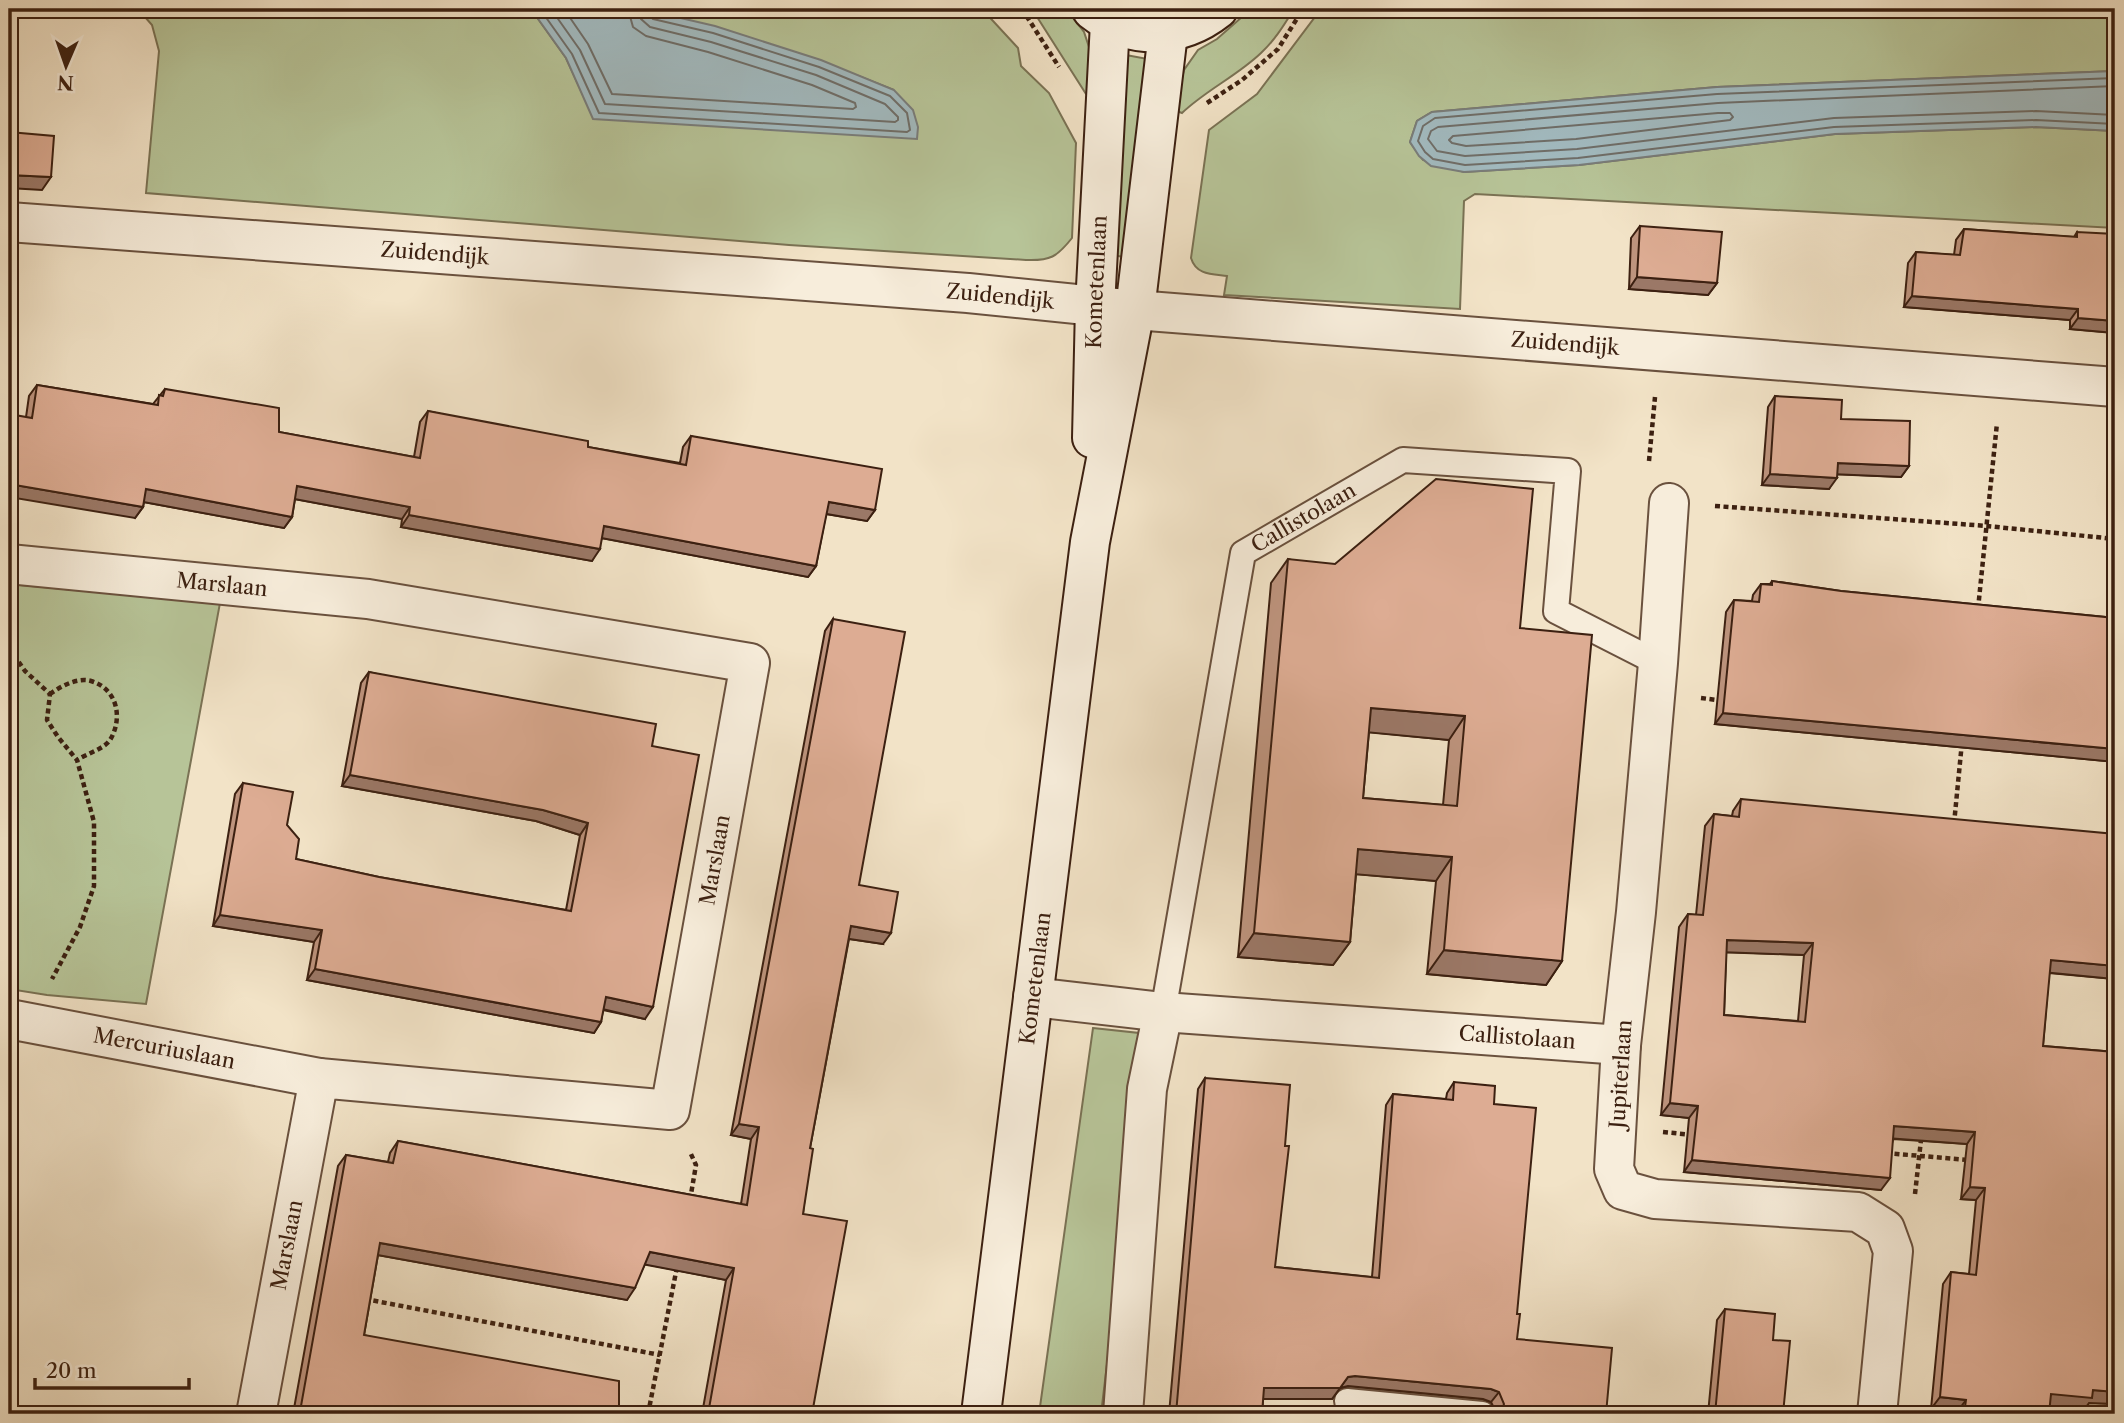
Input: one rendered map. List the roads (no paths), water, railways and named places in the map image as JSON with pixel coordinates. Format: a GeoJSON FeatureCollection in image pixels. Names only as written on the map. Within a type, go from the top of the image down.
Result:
{"type":"FeatureCollection","features":[{"type":"Feature","properties":{"kind":"street"},"geometry":{"type":"LineString","coordinates":[[1100,16],[1129,30],[1168,33],[1206,18],[1218,9]]}},
{"type":"Feature","properties":{"kind":"street","name":"Kometenlaan"},"geometry":{"type":"LineString","coordinates":[[1090,542],[1100,16]]}},
{"type":"Feature","properties":{"kind":"street","name":"Kometenlaan"},"geometry":{"type":"LineString","coordinates":[[981,1414],[1090,542],[1135,310],[1168,33]]}},
{"type":"Feature","properties":{"kind":"street","name":"Zuidendijk"},"geometry":{"type":"LineString","coordinates":[[9,222],[968,293],[1135,310],[2115,387]]}},
{"type":"Feature","properties":{"kind":"street","name":"Jupiterlaan"},"geometry":{"type":"LineString","coordinates":[[1669,503],[1636,912],[1621,1045],[1615,1169],[1623,1190],[1655,1199],[1858,1212],[1885,1229],[1893,1251],[1877,1414]]}},
{"type":"Feature","properties":{"kind":"street","name":"Marslaan"},"geometry":{"type":"LineString","coordinates":[[9,564],[368,599],[750,663],[670,1110],[319,1078],[256,1414]]}},
{"type":"Feature","properties":{"kind":"street","name":"Callistolaan"},"geometry":{"type":"LineString","coordinates":[[1033,997],[1163,1012],[1621,1045]]}},
{"type":"Feature","properties":{"kind":"street","name":"Callistolaan"},"geometry":{"type":"LineString","coordinates":[[1123,1414],[1147,1090],[1163,1012]]}},
{"type":"Feature","properties":{"kind":"street","name":"Mercuriuslaan"},"geometry":{"type":"LineString","coordinates":[[20,1022],[319,1078]]}},
{"type":"Feature","properties":{"kind":"lane","name":"Callistolaan"},"geometry":{"type":"LineString","coordinates":[[1163,1012],[1243,553],[1403,460],[1568,471],[1556,611],[1658,663]]}},
{"type":"Feature","properties":{"kind":"lane"},"geometry":{"type":"LineString","coordinates":[[1347,1401],[1482,1414]]}},
{"type":"Feature","properties":{"kind":"water"},"geometry":{"type":"Polygon","coordinates":[[[531,9],[642,9],[715,26],[821,60],[894,90],[913,110],[918,127],[917,139],[593,119],[566,58],[531,9]]]}},
{"type":"Feature","properties":{"kind":"water"},"geometry":{"type":"Polygon","coordinates":[[[2115,71],[2115,131],[2036,127],[1835,134],[1579,165],[1464,172],[1431,166],[1419,156],[1410,142],[1417,121],[1432,112],[1717,87],[2115,71]]]}}]}
